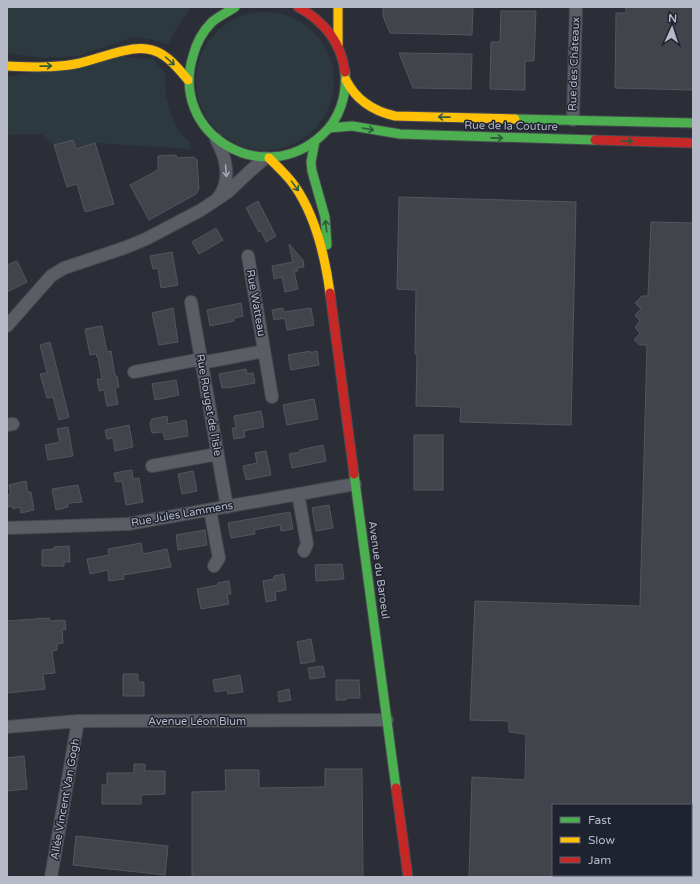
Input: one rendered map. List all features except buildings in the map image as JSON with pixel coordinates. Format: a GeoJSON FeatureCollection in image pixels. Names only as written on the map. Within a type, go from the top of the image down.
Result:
{"type":"FeatureCollection","features":[{"type":"Feature","properties":{"kind":"main road"},"geometry":{"type":"LineString","coordinates":[[235,7],[223,11],[210,24],[196,43],[191,57],[188,80],[189,95],[197,116],[205,129],[216,139],[235,151],[250,156],[267,158],[290,154],[303,149],[315,141],[329,128],[341,105],[346,80],[344,62],[338,45],[327,29],[318,20],[298,7]]}},
{"type":"Feature","properties":{"kind":"main road"},"geometry":{"type":"LineString","coordinates":[[338,7],[338,45]]}},
{"type":"Feature","properties":{"kind":"main road"},"geometry":{"type":"LineString","coordinates":[[7,66],[48,66],[74,64],[130,48],[140,48],[157,52],[164,56],[188,80]]}},
{"type":"Feature","properties":{"kind":"main road","name":"Rue de la Couture"},"geometry":{"type":"LineString","coordinates":[[346,80],[353,92],[367,106],[389,115],[693,123]]}},
{"type":"Feature","properties":{"kind":"main road","name":"Rue de la Couture"},"geometry":{"type":"LineString","coordinates":[[329,128],[352,126],[400,134],[461,137],[693,143]]}},
{"type":"Feature","properties":{"kind":"main road","name":"Avenue du Baroeul"},"geometry":{"type":"LineString","coordinates":[[315,141],[311,167],[327,234],[326,265],[408,877]]}},
{"type":"Feature","properties":{"kind":"main road","name":"Avenue du Baroeul"},"geometry":{"type":"LineString","coordinates":[[267,158],[293,184],[303,199],[313,223],[326,265]]}},
{"type":"Feature","properties":{"kind":"street","name":"Rue des Châteaux"},"geometry":{"type":"LineString","coordinates":[[573,120],[576,7]]}},
{"type":"Feature","properties":{"kind":"street"},"geometry":{"type":"LineString","coordinates":[[215,202],[223,191],[226,176],[222,154],[216,139]]}},
{"type":"Feature","properties":{"kind":"street"},"geometry":{"type":"LineString","coordinates":[[7,326],[51,276],[64,268],[146,239],[201,210],[228,192],[249,172],[267,158]]}},
{"type":"Feature","properties":{"kind":"street","name":"Rue Watteau"},"geometry":{"type":"LineString","coordinates":[[248,256],[272,397]]}},
{"type":"Feature","properties":{"kind":"street","name":"Rue Rouget de l'Isle"},"geometry":{"type":"LineString","coordinates":[[191,302],[227,507]]}},
{"type":"Feature","properties":{"kind":"street","name":"Rue Watteau"},"geometry":{"type":"LineString","coordinates":[[134,372],[264,351]]}},
{"type":"Feature","properties":{"kind":"street"},"geometry":{"type":"LineString","coordinates":[[152,466],[217,454]]}},
{"type":"Feature","properties":{"kind":"street","name":"Rue Jules Lammens"},"geometry":{"type":"LineString","coordinates":[[7,528],[118,525],[355,484]]}},
{"type":"Feature","properties":{"kind":"street"},"geometry":{"type":"LineString","coordinates":[[298,494],[307,544],[304,551]]}},
{"type":"Feature","properties":{"kind":"street"},"geometry":{"type":"LineString","coordinates":[[210,510],[219,558],[214,566]]}},
{"type":"Feature","properties":{"kind":"street","name":"Avenue Léon Blum"},"geometry":{"type":"LineString","coordinates":[[7,726],[78,721],[387,720]]}},
{"type":"Feature","properties":{"kind":"street","name":"Allée Vincent Van Gogh"},"geometry":{"type":"LineString","coordinates":[[52,877],[78,721]]}},
{"type":"Feature","properties":{"kind":"shaded area"},"geometry":{"type":"Polygon","coordinates":[[[7,7],[191,7],[176,29],[168,45],[150,39],[133,37],[78,56],[44,58],[7,53],[7,7]]]}},
{"type":"Feature","properties":{"kind":"shaded area"},"geometry":{"type":"Polygon","coordinates":[[[265,12],[285,15],[303,24],[318,38],[331,61],[334,81],[331,101],[322,119],[308,134],[285,147],[265,150],[245,147],[227,138],[212,124],[199,101],[196,81],[199,61],[208,43],[222,28],[245,15],[265,12]]]}},
{"type":"Feature","properties":{"kind":"shaded area"},"geometry":{"type":"Polygon","coordinates":[[[123,57],[153,59],[165,73],[166,97],[171,114],[179,131],[190,143],[191,149],[95,143],[76,149],[73,140],[54,145],[41,134],[7,135],[7,77],[123,57]]]}},
{"type":"Feature","properties":{"kind":"traffic: fast"},"geometry":{"type":"LineString","coordinates":[[235,7],[212,22],[200,38],[193,56],[189,84],[195,109],[208,130],[226,145],[249,155],[274,157],[299,151],[322,135],[338,114],[345,89],[345,72]]}},
{"type":"Feature","properties":{"kind":"traffic: fast"},"geometry":{"type":"LineString","coordinates":[[515,119],[693,123]]}},
{"type":"Feature","properties":{"kind":"traffic: fast"},"geometry":{"type":"LineString","coordinates":[[329,128],[352,126],[400,134],[595,140]]}},
{"type":"Feature","properties":{"kind":"traffic: fast"},"geometry":{"type":"LineString","coordinates":[[315,141],[311,162],[312,171],[325,217],[327,245]]}},
{"type":"Feature","properties":{"kind":"traffic: fast"},"geometry":{"type":"LineString","coordinates":[[354,474],[396,788]]}},
{"type":"Feature","properties":{"kind":"traffic: slow"},"geometry":{"type":"LineString","coordinates":[[338,7],[338,45]]}},
{"type":"Feature","properties":{"kind":"traffic: slow"},"geometry":{"type":"LineString","coordinates":[[7,66],[41,67],[67,65],[84,62],[121,51],[147,49],[153,50],[165,56],[188,80]]}},
{"type":"Feature","properties":{"kind":"traffic: slow"},"geometry":{"type":"LineString","coordinates":[[346,80],[350,87],[366,104],[379,111],[395,116],[515,119]]}},
{"type":"Feature","properties":{"kind":"traffic: slow"},"geometry":{"type":"LineString","coordinates":[[269,158],[291,181],[302,197],[314,223],[322,251],[330,293]]}},
{"type":"Feature","properties":{"kind":"traffic: jam"},"geometry":{"type":"LineString","coordinates":[[298,7],[316,19],[330,34],[340,51],[345,72]]}},
{"type":"Feature","properties":{"kind":"traffic: jam"},"geometry":{"type":"LineString","coordinates":[[595,140],[693,143]]}},
{"type":"Feature","properties":{"kind":"traffic: jam"},"geometry":{"type":"LineString","coordinates":[[330,293],[354,474]]}},
{"type":"Feature","properties":{"kind":"traffic: jam"},"geometry":{"type":"LineString","coordinates":[[396,788],[408,877]]}}]}
